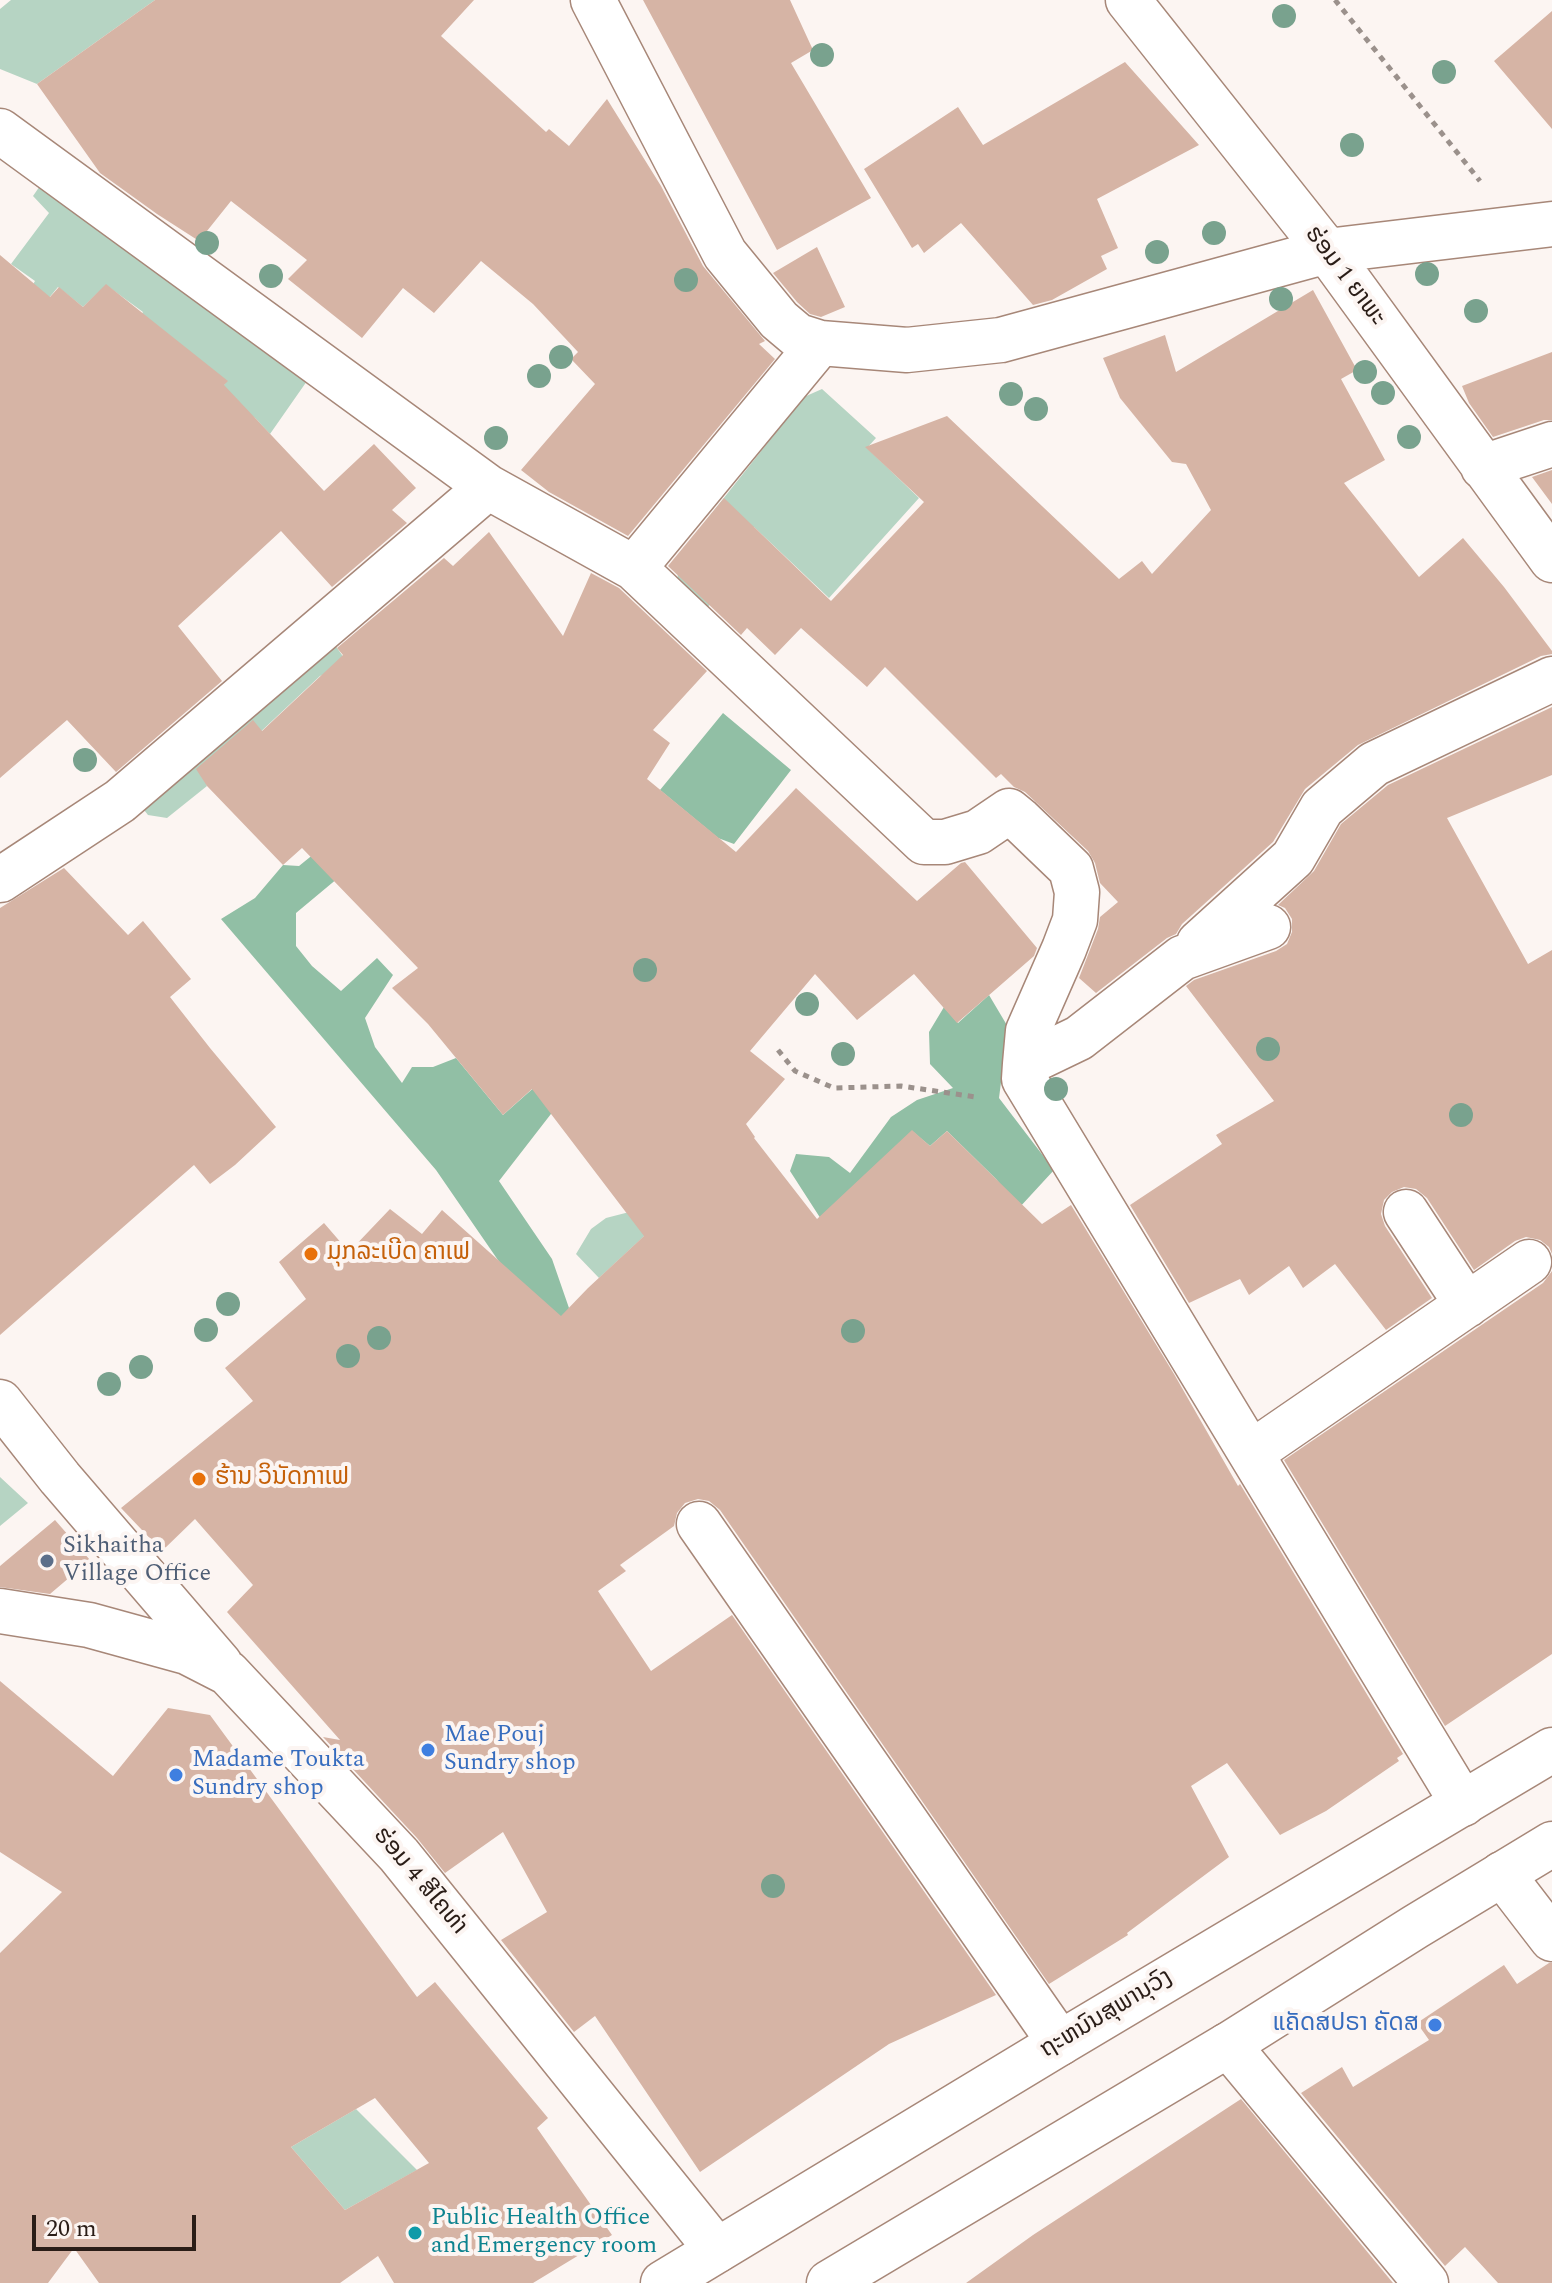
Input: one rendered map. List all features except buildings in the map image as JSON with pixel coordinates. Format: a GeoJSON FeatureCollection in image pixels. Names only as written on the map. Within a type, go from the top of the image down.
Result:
{"type":"FeatureCollection","features":[{"type":"Feature","properties":{"kind":"main road"},"geometry":{"type":"LineString","coordinates":[[593,0],[725,254],[779,320],[798,336],[820,343],[907,350],[1001,340],[1327,251],[1535,226]]}},
{"type":"Feature","properties":{"kind":"main road","name":"ຮ່ອມ 1 ຍາພະ"},"geometry":{"type":"LineString","coordinates":[[1128,0],[1327,251],[1552,560]]}},
{"type":"Feature","properties":{"kind":"main road"},"geometry":{"type":"LineString","coordinates":[[0,131],[488,487],[634,568],[924,842],[945,842],[978,832],[1009,811],[1071,869],[1077,892],[1075,920],[1028,1031],[1024,1079],[1463,1804]]}},
{"type":"Feature","properties":{"kind":"main road"},"geometry":{"type":"LineString","coordinates":[[634,568],[820,343]]}},
{"type":"Feature","properties":{"kind":"main road"},"geometry":{"type":"LineString","coordinates":[[1483,467],[1552,444]]}},
{"type":"Feature","properties":{"kind":"main road"},"geometry":{"type":"LineString","coordinates":[[0,880],[120,801],[488,487]]}},
{"type":"Feature","properties":{"kind":"main road"},"geometry":{"type":"LineString","coordinates":[[1025,1064],[1079,1038],[1182,958],[1293,858],[1322,808],[1374,764],[1552,679]]}},
{"type":"Feature","properties":{"kind":"main road"},"geometry":{"type":"LineString","coordinates":[[1182,958],[1268,927]]}},
{"type":"Feature","properties":{"kind":"main road"},"geometry":{"type":"LineString","coordinates":[[1406,1212],[1467,1305]]}},
{"type":"Feature","properties":{"kind":"main road"},"geometry":{"type":"LineString","coordinates":[[1251,1453],[1529,1262]]}},
{"type":"Feature","properties":{"kind":"main road"},"geometry":{"type":"LineString","coordinates":[[0,1402],[60,1478],[228,1673]]}},
{"type":"Feature","properties":{"kind":"main road"},"geometry":{"type":"LineString","coordinates":[[699,1524],[1060,2043]]}},
{"type":"Feature","properties":{"kind":"main road","name":"ຮ່ອມ 4 ສີໄຄທ່າ"},"geometry":{"type":"LineString","coordinates":[[0,1611],[89,1625],[187,1652],[228,1673],[399,1855],[717,2250]]}},
{"type":"Feature","properties":{"kind":"main road","name":"ຖະຫນົນສຸພານຸວົງ"},"geometry":{"type":"LineString","coordinates":[[663,2283],[1552,1750]]}},
{"type":"Feature","properties":{"kind":"main road"},"geometry":{"type":"LineString","coordinates":[[829,2283],[1228,2045],[1552,1844]]}},
{"type":"Feature","properties":{"kind":"main road"},"geometry":{"type":"LineString","coordinates":[[1502,1874],[1552,1939]]}},
{"type":"Feature","properties":{"kind":"main road"},"geometry":{"type":"LineString","coordinates":[[1228,2045],[1426,2283]]}},
{"type":"Feature","properties":{"kind":"path"},"geometry":{"type":"LineString","coordinates":[[1335,0],[1535,226]]}},
{"type":"Feature","properties":{"kind":"path"},"geometry":{"type":"LineString","coordinates":[[778,1050],[795,1071],[834,1088],[901,1086],[989,1100]]}},
{"type":"Feature","properties":{"kind":"green space"},"geometry":{"type":"Polygon","coordinates":[[[11,0],[155,0],[37,84],[0,69],[0,9],[11,0]]]}},
{"type":"Feature","properties":{"kind":"green space"},"geometry":{"type":"Polygon","coordinates":[[[42,183],[307,381],[270,434],[255,418],[218,392],[227,381],[125,342],[143,312],[106,285],[83,307],[58,287],[0,357],[8,328],[35,281],[11,264],[49,213],[33,196],[42,183]]]}},
{"type":"Feature","properties":{"kind":"green space"},"geometry":{"type":"Polygon","coordinates":[[[822,389],[876,438],[867,448],[919,498],[829,598],[754,527],[712,571],[727,586],[705,610],[677,595],[678,566],[704,523],[804,397],[822,389]]]}},
{"type":"Feature","properties":{"kind":"green space"},"geometry":{"type":"Polygon","coordinates":[[[335,645],[349,665],[320,676],[206,783],[207,786],[167,818],[148,815],[137,801],[335,645]]]}},
{"type":"Feature","properties":{"kind":"green space"},"geometry":{"type":"Polygon","coordinates":[[[723,713],[791,770],[734,844],[718,838],[660,790],[723,713]]]}},
{"type":"Feature","properties":{"kind":"green space"},"geometry":{"type":"Polygon","coordinates":[[[363,814],[356,863],[296,913],[296,946],[312,966],[341,991],[377,958],[393,975],[365,1018],[375,1047],[402,1083],[412,1067],[433,1067],[456,1058],[503,1115],[564,1061],[561,1101],[499,1181],[552,1259],[569,1308],[565,1326],[533,1311],[436,1170],[221,919],[255,898],[283,865],[299,866],[363,814]]]}},
{"type":"Feature","properties":{"kind":"green space"},"geometry":{"type":"Polygon","coordinates":[[[989,995],[1008,1027],[999,1098],[1054,1170],[1019,1208],[996,1179],[947,1131],[930,1146],[912,1131],[828,1230],[790,1171],[796,1154],[829,1157],[850,1173],[891,1117],[917,1100],[953,1088],[930,1064],[929,1032],[944,1007],[958,1023],[989,995]]]}},
{"type":"Feature","properties":{"kind":"green space"},"geometry":{"type":"Polygon","coordinates":[[[641,1209],[655,1226],[599,1278],[576,1254],[591,1229],[606,1218],[641,1209]]]}},
{"type":"Feature","properties":{"kind":"green space"},"geometry":{"type":"Polygon","coordinates":[[[0,1477],[28,1503],[0,1526],[0,1477]]]}},
{"type":"Feature","properties":{"kind":"green space"},"geometry":{"type":"Polygon","coordinates":[[[356,2109],[417,2170],[345,2210],[291,2147],[356,2109]]]}},
{"type":"Feature","properties":{"kind":"place","name":"ມຸກລະເບີດ ຄາເຟ"},"geometry":{"type":"Point","coordinates":[311,1254]}},
{"type":"Feature","properties":{"kind":"place","name":"ຮ້ານ ວິນັດກາເຟ"},"geometry":{"type":"Point","coordinates":[199,1479]}},
{"type":"Feature","properties":{"kind":"place","name":"Sikhaitha Village Office"},"geometry":{"type":"Point","coordinates":[47,1561]}},
{"type":"Feature","properties":{"kind":"place","name":"Mae Pouj Sundry shop"},"geometry":{"type":"Point","coordinates":[428,1750]}},
{"type":"Feature","properties":{"kind":"place","name":"Madame Toukta Sundry shop"},"geometry":{"type":"Point","coordinates":[176,1775]}},
{"type":"Feature","properties":{"kind":"place","name":"ແຄັດສປຣາ ຄັດສ"},"geometry":{"type":"Point","coordinates":[1435,2025]}},
{"type":"Feature","properties":{"kind":"place","name":"Public Health Office and Emergency room"},"geometry":{"type":"Point","coordinates":[415,2233]}}]}
